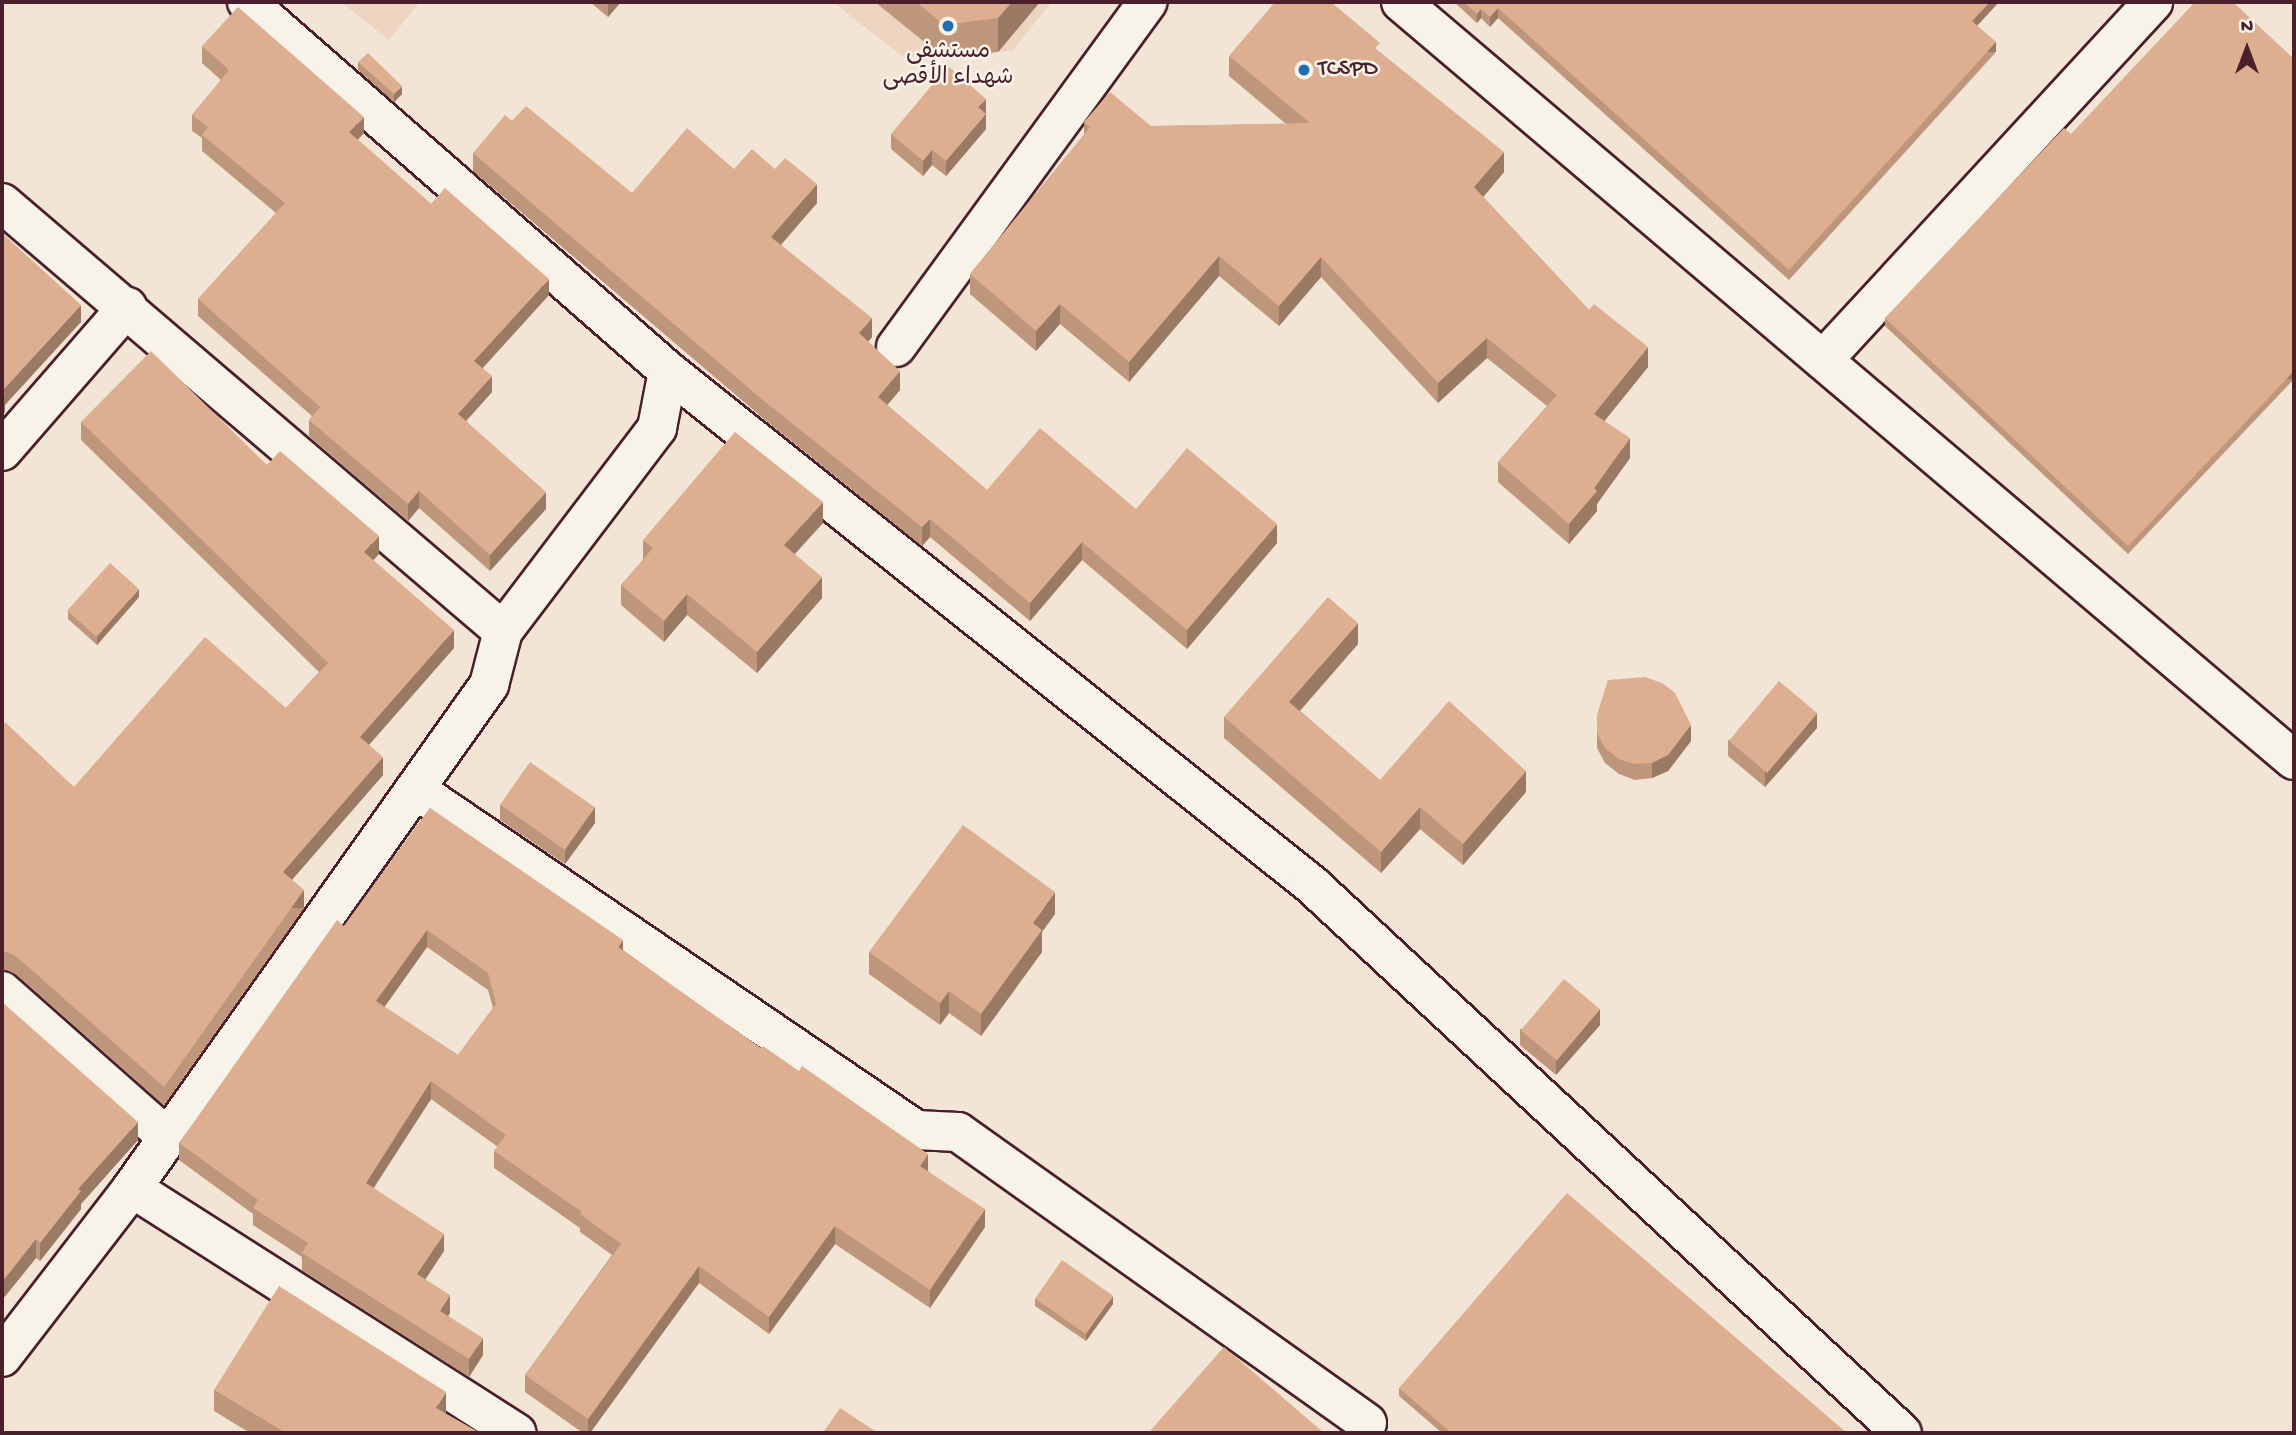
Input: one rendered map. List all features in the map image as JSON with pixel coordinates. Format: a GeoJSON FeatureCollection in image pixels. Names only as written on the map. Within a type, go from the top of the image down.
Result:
{"type":"FeatureCollection","features":[{"type":"Feature","properties":{"kind":"street"},"geometry":{"type":"LineString","coordinates":[[247,2],[668,371],[1312,885],[1902,1433]]}},
{"type":"Feature","properties":{"kind":"street"},"geometry":{"type":"LineString","coordinates":[[896,347],[1148,2]]}},
{"type":"Feature","properties":{"kind":"street"},"geometry":{"type":"LineString","coordinates":[[1401,2],[2294,761]]}},
{"type":"Feature","properties":{"kind":"street"},"geometry":{"type":"LineString","coordinates":[[1823,360],[2153,2]]}},
{"type":"Feature","properties":{"kind":"street"},"geometry":{"type":"LineString","coordinates":[[2,203],[127,307],[503,631]]}},
{"type":"Feature","properties":{"kind":"street"},"geometry":{"type":"LineString","coordinates":[[2,451],[127,307]]}},
{"type":"Feature","properties":{"kind":"street"},"geometry":{"type":"LineString","coordinates":[[2,1356],[132,1188],[489,685],[503,631],[657,428],[668,371]]}},
{"type":"Feature","properties":{"kind":"street"},"geometry":{"type":"LineString","coordinates":[[415,789],[916,1130],[958,1132],[1367,1423]]}},
{"type":"Feature","properties":{"kind":"street"},"geometry":{"type":"LineString","coordinates":[[2,991],[166,1137]]}},
{"type":"Feature","properties":{"kind":"street"},"geometry":{"type":"LineString","coordinates":[[132,1188],[517,1433]]}},
{"type":"Feature","properties":{"kind":"shaded area"},"geometry":{"type":"Polygon","coordinates":[[[341,2],[420,2],[389,40],[341,2]]]}},
{"type":"Feature","properties":{"kind":"shaded area","name":"مستشفى شهداء الأقصى"},"geometry":{"type":"Polygon","coordinates":[[[833,2],[1052,2],[1012,51],[903,57],[833,2]]]}},
{"type":"Feature","properties":{"kind":"building"},"geometry":{"type":"Polygon","coordinates":[[[916,2],[1012,2],[998,18],[944,25],[916,2]]]}},
{"type":"Feature","properties":{"kind":"building"},"geometry":{"type":"Polygon","coordinates":[[[1275,2],[1331,2],[1380,43],[1375,48],[1504,152],[1474,187],[1589,310],[1594,304],[1648,347],[1594,414],[1630,438],[1594,488],[1597,491],[1569,524],[1498,462],[1557,395],[1487,338],[1438,383],[1321,257],[1279,306],[1219,256],[1129,362],[1060,304],[1036,331],[970,274],[1090,127],[1084,122],[1110,92],[1151,126],[1310,123],[1229,56],[1275,2]]]}},
{"type":"Feature","properties":{"kind":"building"},"geometry":{"type":"Polygon","coordinates":[[[1464,2],[1990,2],[1972,21],[1996,42],[1789,270],[1498,8],[1490,17],[1481,9],[1477,14],[1464,2]]]}},
{"type":"Feature","properties":{"kind":"building"},"geometry":{"type":"Polygon","coordinates":[[[2195,2],[2233,2],[2294,59],[2294,371],[2128,546],[1885,318],[2064,128],[2071,134],[2195,2]]]}},
{"type":"Feature","properties":{"kind":"building"},"geometry":{"type":"Polygon","coordinates":[[[238,7],[364,117],[349,132],[431,204],[445,188],[549,279],[474,361],[492,376],[458,414],[546,492],[490,555],[419,491],[408,504],[309,420],[320,407],[198,299],[285,203],[202,135],[208,127],[192,115],[229,70],[202,46],[238,7]]]}},
{"type":"Feature","properties":{"kind":"building"},"geometry":{"type":"Polygon","coordinates":[[[368,53],[402,86],[394,94],[358,62],[368,53]]]}},
{"type":"Feature","properties":{"kind":"building"},"geometry":{"type":"Polygon","coordinates":[[[948,66],[986,99],[978,107],[986,114],[946,161],[932,150],[923,161],[891,134],[948,66]]]}},
{"type":"Feature","properties":{"kind":"building"},"geometry":{"type":"Polygon","coordinates":[[[526,106],[632,193],[687,128],[734,169],[752,149],[775,169],[785,158],[817,184],[771,237],[872,318],[859,333],[900,371],[878,397],[987,490],[1040,428],[1136,509],[1187,448],[1277,524],[1187,630],[1082,542],[1030,603],[930,519],[922,527],[764,401],[473,153],[505,115],[512,121],[526,106]]]}},
{"type":"Feature","properties":{"kind":"building"},"geometry":{"type":"Polygon","coordinates":[[[2,233],[81,305],[2,391],[2,233]]]}},
{"type":"Feature","properties":{"kind":"building"},"geometry":{"type":"Polygon","coordinates":[[[151,351],[267,465],[280,451],[379,536],[364,552],[454,630],[360,737],[383,757],[283,872],[304,890],[164,1087],[17,957],[2,952],[2,726],[5,722],[74,787],[205,637],[286,708],[328,663],[81,422],[151,351]]]}},
{"type":"Feature","properties":{"kind":"building"},"geometry":{"type":"Polygon","coordinates":[[[735,432],[823,502],[784,545],[822,577],[757,652],[687,594],[664,621],[621,585],[653,548],[643,540],[735,432]]]}},
{"type":"Feature","properties":{"kind":"building"},"geometry":{"type":"Polygon","coordinates":[[[110,563],[139,589],[96,637],[67,611],[110,563]]]}},
{"type":"Feature","properties":{"kind":"building"},"geometry":{"type":"Polygon","coordinates":[[[1328,597],[1358,623],[1289,702],[1380,780],[1449,701],[1526,771],[1463,844],[1420,807],[1381,852],[1224,717],[1328,597]]]}},
{"type":"Feature","properties":{"kind":"building"},"geometry":{"type":"Polygon","coordinates":[[[1645,677],[1662,683],[1675,693],[1691,725],[1668,755],[1652,763],[1635,764],[1619,759],[1605,748],[1597,733],[1597,715],[1608,680],[1645,677]]]}},
{"type":"Feature","properties":{"kind":"building"},"geometry":{"type":"Polygon","coordinates":[[[1779,681],[1817,713],[1767,773],[1729,741],[1779,681]]]}},
{"type":"Feature","properties":{"kind":"building"},"geometry":{"type":"Polygon","coordinates":[[[530,762],[595,807],[565,850],[500,805],[530,762]]]}},
{"type":"Feature","properties":{"kind":"building"},"geometry":{"type":"Polygon","coordinates":[[[430,808],[623,940],[618,947],[761,1048],[763,1046],[799,1071],[802,1066],[928,1154],[920,1166],[985,1209],[930,1290],[835,1226],[769,1317],[699,1266],[588,1419],[525,1375],[621,1244],[580,1214],[582,1212],[494,1151],[506,1135],[431,1081],[366,1183],[444,1234],[417,1274],[450,1295],[440,1311],[483,1338],[469,1359],[302,1253],[308,1243],[253,1208],[258,1200],[179,1143],[337,920],[344,926],[430,808]],[[427,930],[376,1001],[458,1055],[496,1004],[488,973],[427,930]]]}},
{"type":"Feature","properties":{"kind":"building"},"geometry":{"type":"Polygon","coordinates":[[[963,825],[1055,892],[1033,923],[1042,930],[981,1014],[949,991],[940,1003],[869,952],[963,825]]]}},
{"type":"Feature","properties":{"kind":"building"},"geometry":{"type":"Polygon","coordinates":[[[1564,979],[1600,1009],[1557,1061],[1521,1030],[1564,979]]]}},
{"type":"Feature","properties":{"kind":"building"},"geometry":{"type":"Polygon","coordinates":[[[2,1002],[138,1122],[78,1189],[81,1191],[40,1243],[36,1239],[2,1282],[2,1002]]]}},
{"type":"Feature","properties":{"kind":"building"},"geometry":{"type":"Polygon","coordinates":[[[1567,1193],[1847,1433],[1447,1433],[1449,1431],[1399,1388],[1567,1193]]]}},
{"type":"Feature","properties":{"kind":"building"},"geometry":{"type":"Polygon","coordinates":[[[1062,1260],[1113,1296],[1086,1334],[1035,1299],[1062,1260]]]}},
{"type":"Feature","properties":{"kind":"building"},"geometry":{"type":"Polygon","coordinates":[[[279,1286],[446,1392],[436,1408],[480,1433],[286,1433],[214,1390],[279,1286]]]}},
{"type":"Feature","properties":{"kind":"building"},"geometry":{"type":"Polygon","coordinates":[[[1224,1347],[1324,1433],[1152,1433],[1150,1431],[1224,1347]]]}},
{"type":"Feature","properties":{"kind":"building"},"geometry":{"type":"Polygon","coordinates":[[[840,1408],[878,1433],[823,1433],[840,1408]]]}},
{"type":"Feature","properties":{"kind":"place","name":"مستشفى شهداء الأقصى"},"geometry":{"type":"Point","coordinates":[948,26]}},
{"type":"Feature","properties":{"kind":"place","name":"TCSPD"},"geometry":{"type":"Point","coordinates":[1304,70]}}]}
